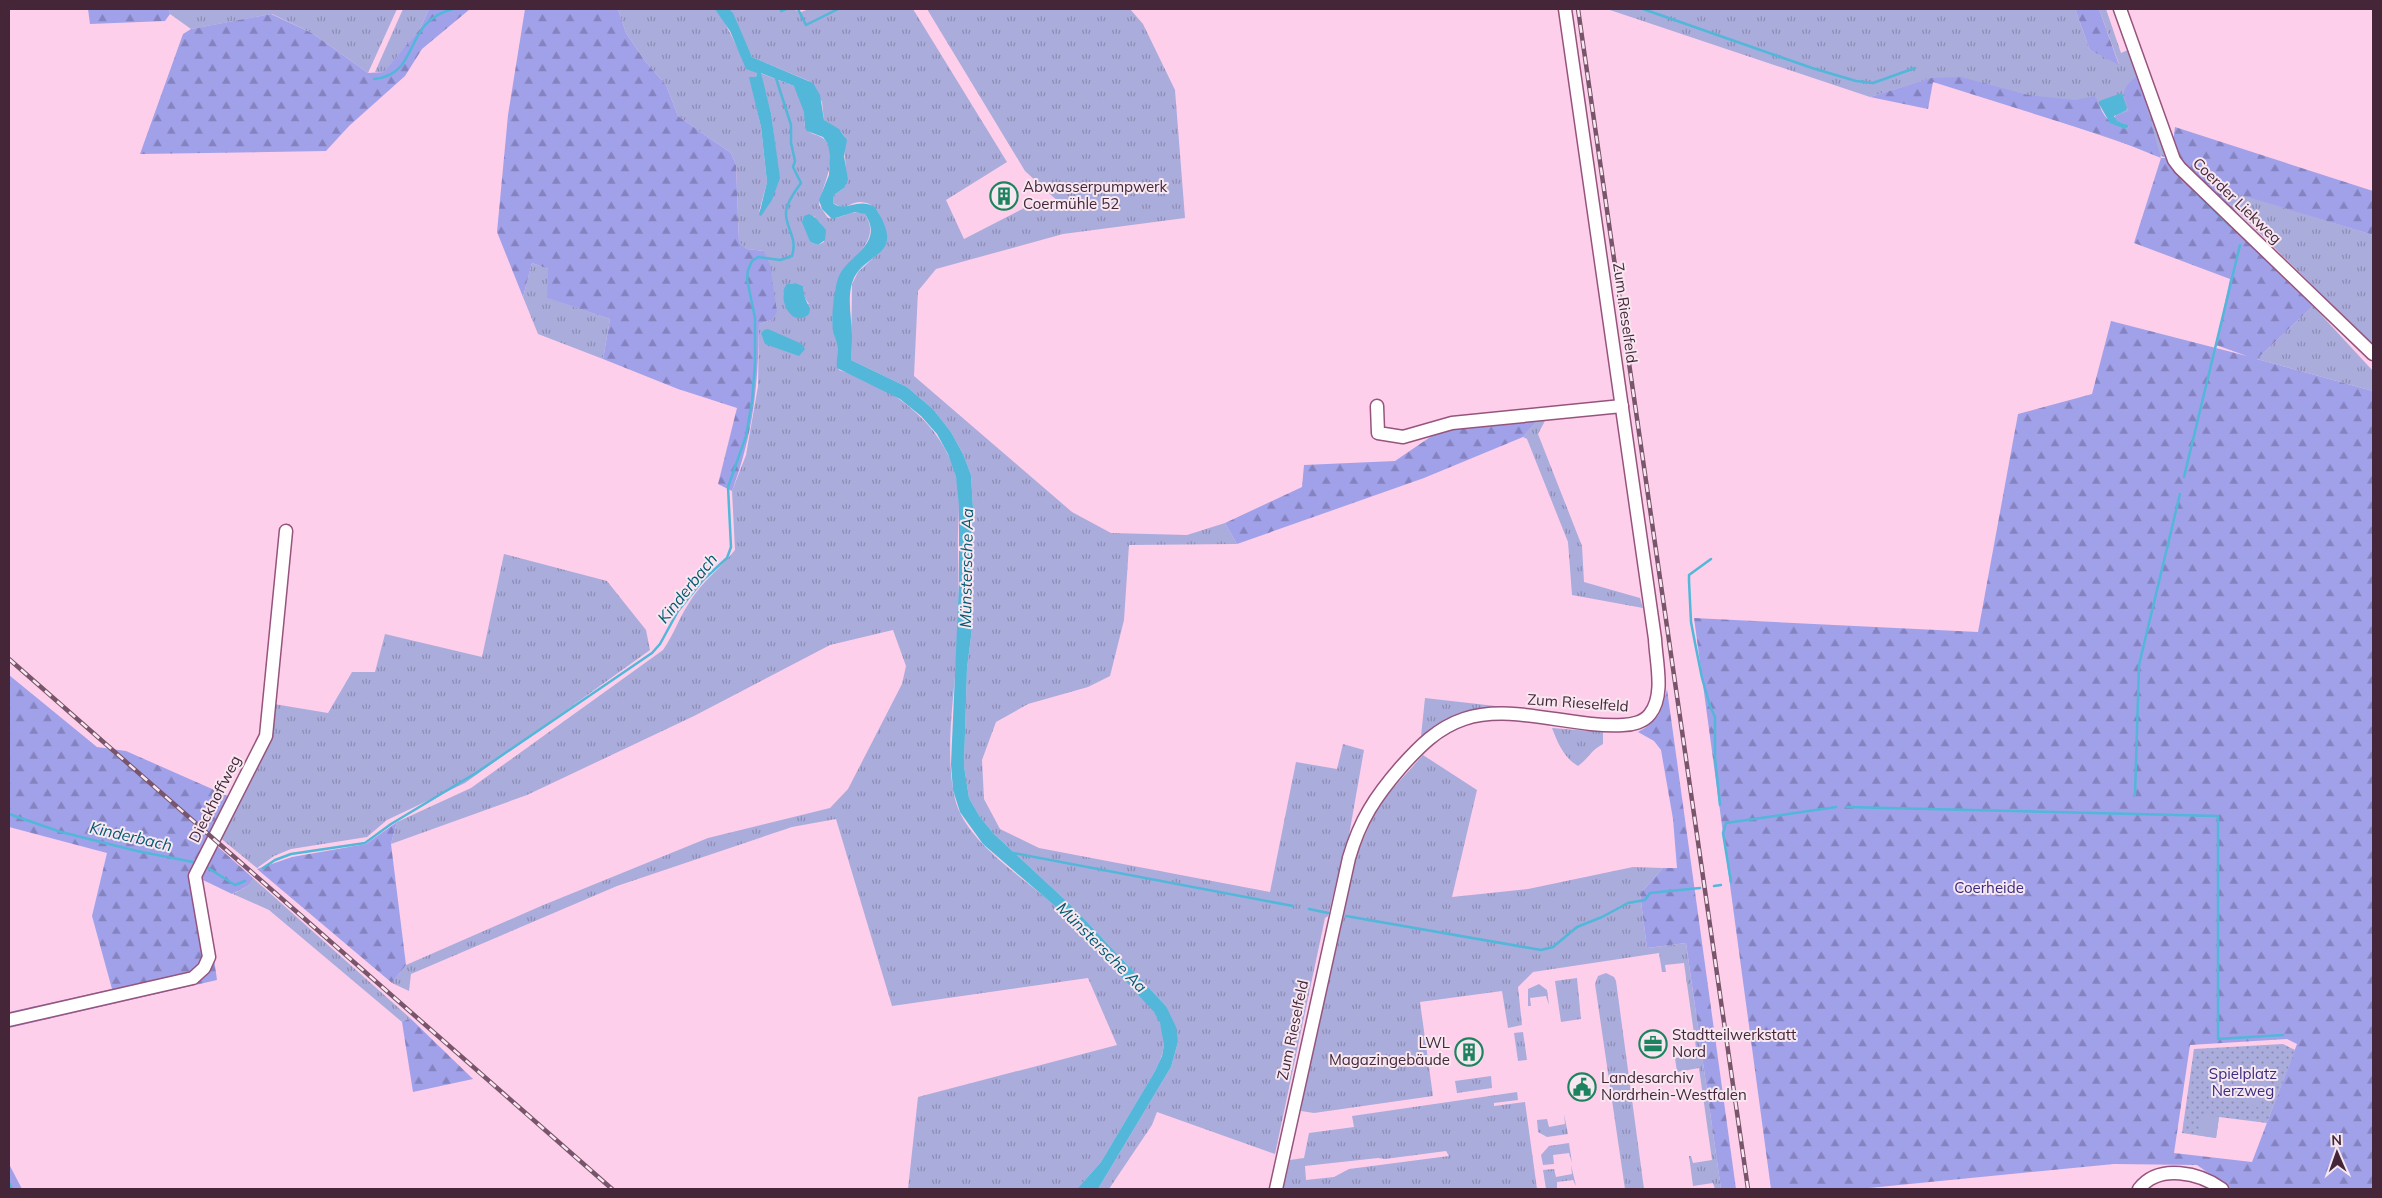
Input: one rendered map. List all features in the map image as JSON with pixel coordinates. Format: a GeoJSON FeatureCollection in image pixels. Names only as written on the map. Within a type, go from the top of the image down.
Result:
{"type":"FeatureCollection","features":[{"type":"Feature","properties":{"kind":"street","name":"Zum Rieselfeld"},"geometry":{"type":"LineString","coordinates":[[1276,1189],[1351,850],[1364,816],[1385,785],[1428,739],[1439,730],[1465,718],[1510,715],[1623,725],[1645,719],[1655,705],[1658,685],[1655,640],[1565,9]]}},
{"type":"Feature","properties":{"kind":"street","name":"Coerder Liekweg"},"geometry":{"type":"LineString","coordinates":[[2120,9],[2174,160],[2180,168],[2373,354]]}},
{"type":"Feature","properties":{"kind":"street"},"geometry":{"type":"LineString","coordinates":[[1376,406],[1378,433],[1403,437],[1452,423],[1622,406]]}},
{"type":"Feature","properties":{"kind":"street","name":"Dieckhoffweg"},"geometry":{"type":"LineString","coordinates":[[9,1020],[193,978],[204,968],[208,957],[196,874],[266,736],[286,531]]}},
{"type":"Feature","properties":{"kind":"street"},"geometry":{"type":"LineString","coordinates":[[2139,1189],[2151,1178],[2188,1173],[2209,1179],[2222,1189]]}},
{"type":"Feature","properties":{"kind":"green space"},"geometry":{"type":"Polygon","coordinates":[[[88,9],[169,9],[170,14],[165,21],[90,24],[88,9]]]}},
{"type":"Feature","properties":{"kind":"green space"},"geometry":{"type":"Polygon","coordinates":[[[169,9],[397,9],[368,73],[312,33],[272,14],[191,29],[170,14],[169,9]]]}},
{"type":"Feature","properties":{"kind":"green space"},"geometry":{"type":"Polygon","coordinates":[[[403,9],[429,9],[420,29],[385,72],[375,72],[403,9]]]}},
{"type":"Feature","properties":{"kind":"green space"},"geometry":{"type":"Polygon","coordinates":[[[429,9],[470,9],[422,49],[405,76],[349,126],[326,151],[140,154],[183,34],[191,29],[271,14],[312,33],[368,73],[384,72],[420,29],[429,9]]]}},
{"type":"Feature","properties":{"kind":"green space"},"geometry":{"type":"Polygon","coordinates":[[[525,9],[618,9],[626,33],[645,61],[666,85],[678,116],[731,153],[736,165],[739,242],[747,249],[764,251],[770,265],[777,312],[772,320],[759,324],[756,388],[750,428],[732,491],[718,484],[737,408],[678,389],[603,359],[610,319],[547,298],[548,269],[532,263],[523,297],[497,232],[508,115],[525,9]]]}},
{"type":"Feature","properties":{"kind":"green space"},"geometry":{"type":"Polygon","coordinates":[[[618,9],[715,9],[722,17],[737,47],[757,73],[756,77],[750,77],[761,127],[767,182],[759,212],[779,178],[771,113],[760,73],[794,86],[803,104],[806,130],[822,137],[829,146],[831,154],[829,171],[819,205],[828,218],[856,212],[865,214],[870,225],[866,244],[839,277],[836,287],[833,322],[839,348],[838,366],[839,370],[877,385],[912,409],[940,440],[950,458],[956,477],[959,504],[959,592],[950,749],[955,799],[961,815],[985,846],[1061,911],[1143,998],[1158,1018],[1163,1034],[1163,1049],[1155,1071],[1101,1162],[1077,1189],[908,1189],[918,1097],[1117,1045],[1088,978],[892,1006],[836,819],[792,827],[617,886],[411,974],[409,991],[392,983],[406,965],[541,906],[708,838],[830,808],[848,789],[902,684],[906,666],[893,630],[830,645],[694,716],[527,795],[391,844],[397,822],[471,788],[663,650],[694,595],[735,550],[732,491],[746,455],[758,386],[759,324],[772,320],[764,251],[747,249],[739,242],[736,165],[731,153],[678,116],[666,85],[645,61],[626,33],[618,9]],[[814,216],[806,230],[810,242],[818,245],[824,242],[821,224],[814,216]],[[796,283],[788,284],[783,294],[786,307],[809,304],[805,298],[803,286],[796,283]]]}},
{"type":"Feature","properties":{"kind":"green space"},"geometry":{"type":"Polygon","coordinates":[[[729,9],[792,9],[801,12],[809,9],[913,9],[1007,162],[946,200],[964,239],[1032,204],[1062,205],[1025,171],[927,9],[1130,9],[1143,24],[1175,90],[1185,218],[1063,234],[936,269],[918,291],[914,376],[1072,512],[1111,533],[1187,535],[1225,523],[1237,544],[1129,545],[1124,620],[1110,676],[1088,687],[1028,704],[996,722],[982,760],[984,799],[1000,829],[1039,848],[1270,892],[1296,762],[1337,769],[1343,744],[1364,750],[1348,841],[1328,916],[1325,918],[1275,1154],[1157,1112],[1152,1125],[1109,1189],[1098,1189],[1171,1067],[1178,1042],[1166,1006],[1075,909],[994,834],[980,817],[969,798],[964,766],[967,668],[972,629],[969,620],[973,508],[971,475],[964,456],[951,432],[933,409],[907,387],[851,360],[852,284],[858,272],[883,249],[881,219],[874,207],[868,204],[857,202],[841,207],[833,203],[834,195],[844,188],[846,172],[845,137],[839,130],[824,120],[822,102],[809,81],[752,57],[729,9]]]}},
{"type":"Feature","properties":{"kind":"green space"},"geometry":{"type":"Polygon","coordinates":[[[1607,9],[2075,9],[2090,50],[2119,64],[2099,9],[2106,9],[2121,53],[2130,49],[2167,158],[1932,78],[1870,97],[1607,9]],[[2112,98],[2099,101],[2102,112],[2111,122],[2127,125],[2115,119],[2116,114],[2125,111],[2112,98]]]}},
{"type":"Feature","properties":{"kind":"green space"},"geometry":{"type":"Polygon","coordinates":[[[2075,9],[2099,9],[2119,65],[2090,50],[2075,9]]]}},
{"type":"Feature","properties":{"kind":"green space"},"geometry":{"type":"Polygon","coordinates":[[[2138,75],[2161,158],[2114,139],[1933,82],[1928,109],[1870,97],[1931,78],[1961,77],[2028,95],[2075,100],[2095,96],[2106,117],[2125,129],[2129,128],[2128,125],[2116,121],[2115,116],[2129,111],[2124,91],[2138,75]]]}},
{"type":"Feature","properties":{"kind":"green space","name":"Coerheide"},"geometry":{"type":"Polygon","coordinates":[[[2175,127],[2373,191],[2373,235],[2224,190],[2231,205],[2313,306],[2257,359],[2373,391],[2373,1189],[2231,1189],[2197,1165],[2114,1164],[1859,1189],[1771,1189],[1694,618],[1978,632],[2018,414],[2092,394],[2111,321],[2247,356],[2216,345],[2230,279],[2134,243],[2161,158],[2171,158],[2175,127]],[[2287,1039],[2190,1045],[2174,1153],[2252,1162],[2297,1044],[2287,1039]]]}},
{"type":"Feature","properties":{"kind":"green space"},"geometry":{"type":"Polygon","coordinates":[[[2223,189],[2373,235],[2373,345],[2231,205],[2223,189]]]}},
{"type":"Feature","properties":{"kind":"green space"},"geometry":{"type":"Polygon","coordinates":[[[532,263],[548,269],[548,298],[610,319],[603,359],[538,334],[523,297],[532,263]]]}},
{"type":"Feature","properties":{"kind":"green space"},"geometry":{"type":"Polygon","coordinates":[[[2313,306],[2373,371],[2373,391],[2257,359],[2313,306]]]}},
{"type":"Feature","properties":{"kind":"green space"},"geometry":{"type":"Polygon","coordinates":[[[1546,419],[1538,434],[1582,546],[1584,582],[1640,598],[1643,608],[1572,595],[1568,542],[1527,439],[1523,437],[1538,420],[1546,419]]]}},
{"type":"Feature","properties":{"kind":"green space"},"geometry":{"type":"Polygon","coordinates":[[[1538,420],[1523,437],[1424,478],[1237,544],[1225,523],[1302,487],[1304,465],[1395,461],[1442,429],[1538,420]]]}},
{"type":"Feature","properties":{"kind":"green space"},"geometry":{"type":"Polygon","coordinates":[[[504,554],[607,581],[646,630],[650,650],[465,783],[387,820],[367,837],[291,849],[274,856],[257,868],[219,837],[274,704],[328,713],[352,672],[375,672],[385,634],[482,657],[504,554]]]}},
{"type":"Feature","properties":{"kind":"green space"},"geometry":{"type":"Polygon","coordinates":[[[9,675],[97,747],[126,751],[228,796],[207,837],[253,878],[248,886],[232,894],[203,880],[217,980],[9,1028],[9,1012],[112,989],[92,916],[107,853],[9,827],[9,675]]]}},
{"type":"Feature","properties":{"kind":"green space"},"geometry":{"type":"Polygon","coordinates":[[[1667,689],[1736,1189],[1721,1189],[1686,943],[1647,948],[1640,894],[1663,868],[1677,868],[1673,819],[1661,750],[1654,741],[1638,732],[1651,723],[1658,715],[1667,689]]]}},
{"type":"Feature","properties":{"kind":"green space"},"geometry":{"type":"Polygon","coordinates":[[[1425,698],[1513,708],[1476,712],[1454,718],[1421,736],[1425,698]]]}},
{"type":"Feature","properties":{"kind":"green space"},"geometry":{"type":"Polygon","coordinates":[[[1552,728],[1603,732],[1603,744],[1595,749],[1578,766],[1565,754],[1552,728]]]}},
{"type":"Feature","properties":{"kind":"green space"},"geometry":{"type":"Polygon","coordinates":[[[1423,755],[1477,790],[1452,897],[1528,889],[1633,867],[1663,868],[1640,894],[1647,948],[1686,943],[1721,1189],[1715,1189],[1713,1183],[1693,1186],[1689,1156],[1691,1156],[1693,1163],[1712,1160],[1699,1068],[1677,1072],[1675,1058],[1697,1055],[1684,963],[1665,965],[1666,972],[1662,972],[1659,953],[1533,972],[1518,987],[1522,1025],[1508,1028],[1502,991],[1420,1002],[1433,1096],[1314,1113],[1301,1111],[1314,1032],[1352,866],[1378,805],[1423,755]]]}},
{"type":"Feature","properties":{"kind":"green space"},"geometry":{"type":"Polygon","coordinates":[[[397,822],[391,844],[406,965],[392,983],[257,869],[292,857],[366,844],[397,822]]]}},
{"type":"Feature","properties":{"kind":"green space"},"geometry":{"type":"Polygon","coordinates":[[[253,878],[410,1018],[402,1022],[269,910],[233,894],[248,886],[253,878]]]}},
{"type":"Feature","properties":{"kind":"green space"},"geometry":{"type":"Polygon","coordinates":[[[1606,973],[1614,977],[1616,981],[1644,1189],[1625,1189],[1595,984],[1598,976],[1606,973]]]}},
{"type":"Feature","properties":{"kind":"green space"},"geometry":{"type":"Polygon","coordinates":[[[1577,978],[1581,1019],[1561,1022],[1555,981],[1577,978]]]}},
{"type":"Feature","properties":{"kind":"green space"},"geometry":{"type":"Polygon","coordinates":[[[1539,984],[1547,990],[1549,1005],[1546,996],[1530,998],[1531,1006],[1528,1006],[1528,989],[1539,984]]]}},
{"type":"Feature","properties":{"kind":"green space"},"geometry":{"type":"Polygon","coordinates":[[[410,1018],[473,1079],[413,1092],[402,1022],[410,1018]]]}},
{"type":"Feature","properties":{"kind":"green space"},"geometry":{"type":"Polygon","coordinates":[[[1523,1032],[1527,1060],[1518,1061],[1514,1033],[1523,1032]]]}},
{"type":"Feature","properties":{"kind":"green space","name":"Spielplatz Nerzweg"},"geometry":{"type":"Polygon","coordinates":[[[2283,1044],[2295,1050],[2267,1123],[2219,1117],[2216,1138],[2182,1133],[2194,1049],[2283,1044]]]}},
{"type":"Feature","properties":{"kind":"green space"},"geometry":{"type":"Polygon","coordinates":[[[2255,1064],[2274,1071],[2259,1108],[2240,1100],[2255,1064]]]}},
{"type":"Feature","properties":{"kind":"green space"},"geometry":{"type":"Polygon","coordinates":[[[1491,1076],[1492,1088],[1457,1093],[1455,1081],[1491,1076]]]}},
{"type":"Feature","properties":{"kind":"green space"},"geometry":{"type":"Polygon","coordinates":[[[1517,1092],[1518,1100],[1494,1103],[1494,1106],[1525,1102],[1537,1189],[1283,1189],[1290,1160],[1304,1158],[1309,1133],[1354,1127],[1352,1116],[1517,1092]],[[1446,1151],[1385,1159],[1378,1158],[1305,1166],[1306,1180],[1334,1177],[1349,1169],[1449,1156],[1446,1151]]]}},
{"type":"Feature","properties":{"kind":"green space"},"geometry":{"type":"Polygon","coordinates":[[[1564,1114],[1568,1134],[1547,1137],[1538,1132],[1537,1120],[1547,1119],[1549,1127],[1565,1124],[1564,1114]]]}},
{"type":"Feature","properties":{"kind":"green space"},"geometry":{"type":"Polygon","coordinates":[[[2201,1114],[2219,1117],[2216,1138],[2197,1135],[2201,1114]]]}},
{"type":"Feature","properties":{"kind":"green space"},"geometry":{"type":"Polygon","coordinates":[[[1569,1143],[1572,1163],[1569,1153],[1553,1155],[1554,1164],[1543,1165],[1541,1155],[1549,1146],[1569,1143]]]}},
{"type":"Feature","properties":{"kind":"green space"},"geometry":{"type":"Polygon","coordinates":[[[9,1164],[22,1189],[9,1189],[9,1164]]]}},
{"type":"Feature","properties":{"kind":"green space"},"geometry":{"type":"Polygon","coordinates":[[[1571,1165],[1576,1186],[1573,1180],[1557,1182],[1557,1189],[1546,1189],[1543,1170],[1554,1169],[1556,1177],[1572,1174],[1571,1165]]]}},
{"type":"Feature","properties":{"kind":"water","name":"Münstersche Aa"},"geometry":{"type":"Polygon","coordinates":[[[715,9],[729,9],[733,13],[752,57],[813,83],[820,95],[824,120],[839,129],[847,140],[844,156],[848,180],[844,188],[834,195],[833,203],[838,206],[869,204],[875,207],[884,224],[887,237],[885,246],[857,272],[852,283],[850,296],[851,360],[907,387],[933,409],[951,432],[964,456],[971,475],[973,508],[969,620],[972,629],[967,668],[964,766],[969,798],[980,817],[994,834],[1075,909],[1166,1006],[1176,1027],[1178,1042],[1171,1067],[1098,1189],[1077,1189],[1101,1162],[1155,1071],[1162,1056],[1164,1045],[1160,1023],[1154,1012],[1062,912],[983,844],[960,812],[953,790],[951,764],[959,583],[959,506],[956,477],[948,454],[937,434],[921,416],[900,399],[837,368],[838,347],[832,326],[836,288],[839,276],[868,241],[871,233],[870,224],[865,214],[855,212],[832,219],[822,209],[819,200],[829,175],[830,156],[828,144],[823,137],[807,131],[805,128],[804,112],[794,86],[761,73],[771,113],[780,178],[772,200],[761,216],[759,215],[767,182],[761,127],[749,77],[756,77],[757,73],[746,69],[730,31],[715,9]]]}},
{"type":"Feature","properties":{"kind":"water"},"geometry":{"type":"Polygon","coordinates":[[[2122,93],[2127,108],[2125,111],[2114,116],[2117,121],[2128,125],[2125,129],[2110,123],[2099,104],[2099,101],[2122,93]]]}},
{"type":"Feature","properties":{"kind":"water"},"geometry":{"type":"Polygon","coordinates":[[[809,214],[816,218],[826,230],[825,240],[818,245],[810,242],[802,222],[804,216],[809,214]]]}},
{"type":"Feature","properties":{"kind":"water"},"geometry":{"type":"Polygon","coordinates":[[[796,283],[803,286],[805,298],[810,309],[809,314],[802,318],[796,318],[791,315],[784,303],[784,289],[787,284],[796,283]]]}},
{"type":"Feature","properties":{"kind":"water"},"geometry":{"type":"Polygon","coordinates":[[[768,329],[802,344],[805,349],[799,356],[765,344],[761,333],[768,329]]]}},
{"type":"Feature","properties":{"kind":"waterway"},"geometry":{"type":"LineString","coordinates":[[374,79],[389,75],[399,68],[425,25],[437,16],[453,9]]}},
{"type":"Feature","properties":{"kind":"waterway"},"geometry":{"type":"LineString","coordinates":[[781,11],[786,9]]}},
{"type":"Feature","properties":{"kind":"waterway"},"geometry":{"type":"LineString","coordinates":[[798,9],[806,25],[838,9]]}},
{"type":"Feature","properties":{"kind":"waterway"},"geometry":{"type":"LineString","coordinates":[[1643,9],[1812,68],[1856,81],[1873,83],[1915,68]]}},
{"type":"Feature","properties":{"kind":"waterway","name":"Kinderbach"},"geometry":{"type":"LineString","coordinates":[[263,868],[275,860],[291,854],[365,843],[391,824],[476,773],[652,653],[660,644],[678,611],[703,580],[727,558],[731,547],[728,487],[746,436],[752,402],[755,363],[755,318],[747,279],[748,270],[752,261],[758,257],[780,260],[792,256],[793,243],[786,212],[794,193],[801,183],[793,167],[795,161],[791,143],[791,125],[776,78]]}},
{"type":"Feature","properties":{"kind":"waterway"},"geometry":{"type":"LineString","coordinates":[[2170,164],[2176,173]]}},
{"type":"Feature","properties":{"kind":"waterway"},"geometry":{"type":"LineString","coordinates":[[2191,187],[2230,226]]}},
{"type":"Feature","properties":{"kind":"waterway"},"geometry":{"type":"LineString","coordinates":[[2184,477],[2240,245]]}},
{"type":"Feature","properties":{"kind":"waterway"},"geometry":{"type":"LineString","coordinates":[[2135,795],[2139,665],[2180,494]]}},
{"type":"Feature","properties":{"kind":"waterway"},"geometry":{"type":"LineString","coordinates":[[1711,559],[1689,575],[1689,581],[1691,622],[1695,643],[1702,678],[1715,717],[1715,758],[1720,805]]}},
{"type":"Feature","properties":{"kind":"waterway"},"geometry":{"type":"LineString","coordinates":[[1731,882],[1723,833],[1726,823],[1836,807]]}},
{"type":"Feature","properties":{"kind":"waterway"},"geometry":{"type":"LineString","coordinates":[[1847,807],[2218,816],[2218,1039],[2283,1035]]}},
{"type":"Feature","properties":{"kind":"waterway","name":"Kinderbach"},"geometry":{"type":"LineString","coordinates":[[9,814],[61,832],[137,851],[198,863]]}},
{"type":"Feature","properties":{"kind":"waterway"},"geometry":{"type":"LineString","coordinates":[[1013,853],[1293,906]]}},
{"type":"Feature","properties":{"kind":"waterway","name":"Kinderbach"},"geometry":{"type":"LineString","coordinates":[[205,866],[235,885],[245,881]]}},
{"type":"Feature","properties":{"kind":"waterway"},"geometry":{"type":"LineString","coordinates":[[1714,886],[1721,885]]}},
{"type":"Feature","properties":{"kind":"waterway"},"geometry":{"type":"LineString","coordinates":[[1346,916],[1541,950],[1553,947],[1577,927],[1602,917],[1628,903],[1645,900],[1650,893],[1700,888]]}},
{"type":"Feature","properties":{"kind":"waterway"},"geometry":{"type":"LineString","coordinates":[[1309,909],[1328,913]]}},
{"type":"Feature","properties":{"kind":"waterway"},"geometry":{"type":"LineString","coordinates":[[9,1183],[12,1189]]}},
{"type":"Feature","properties":{"kind":"railway"},"geometry":{"type":"LineString","coordinates":[[1578,9],[1748,1189]]}},
{"type":"Feature","properties":{"kind":"railway"},"geometry":{"type":"LineString","coordinates":[[9,659],[612,1189]]}},
{"type":"Feature","properties":{"kind":"place","name":"Abwasserpumpwerk Coermühle 52"},"geometry":{"type":"Point","coordinates":[1004,196]}},
{"type":"Feature","properties":{"kind":"place","name":"Stadtteilwerkstatt Nord"},"geometry":{"type":"Point","coordinates":[1653,1044]}},
{"type":"Feature","properties":{"kind":"place","name":"LWL Magazingebäude"},"geometry":{"type":"Point","coordinates":[1469,1052]}},
{"type":"Feature","properties":{"kind":"place","name":"Landesarchiv Nordrhein-Westfalen"},"geometry":{"type":"Point","coordinates":[1582,1087]}}]}
